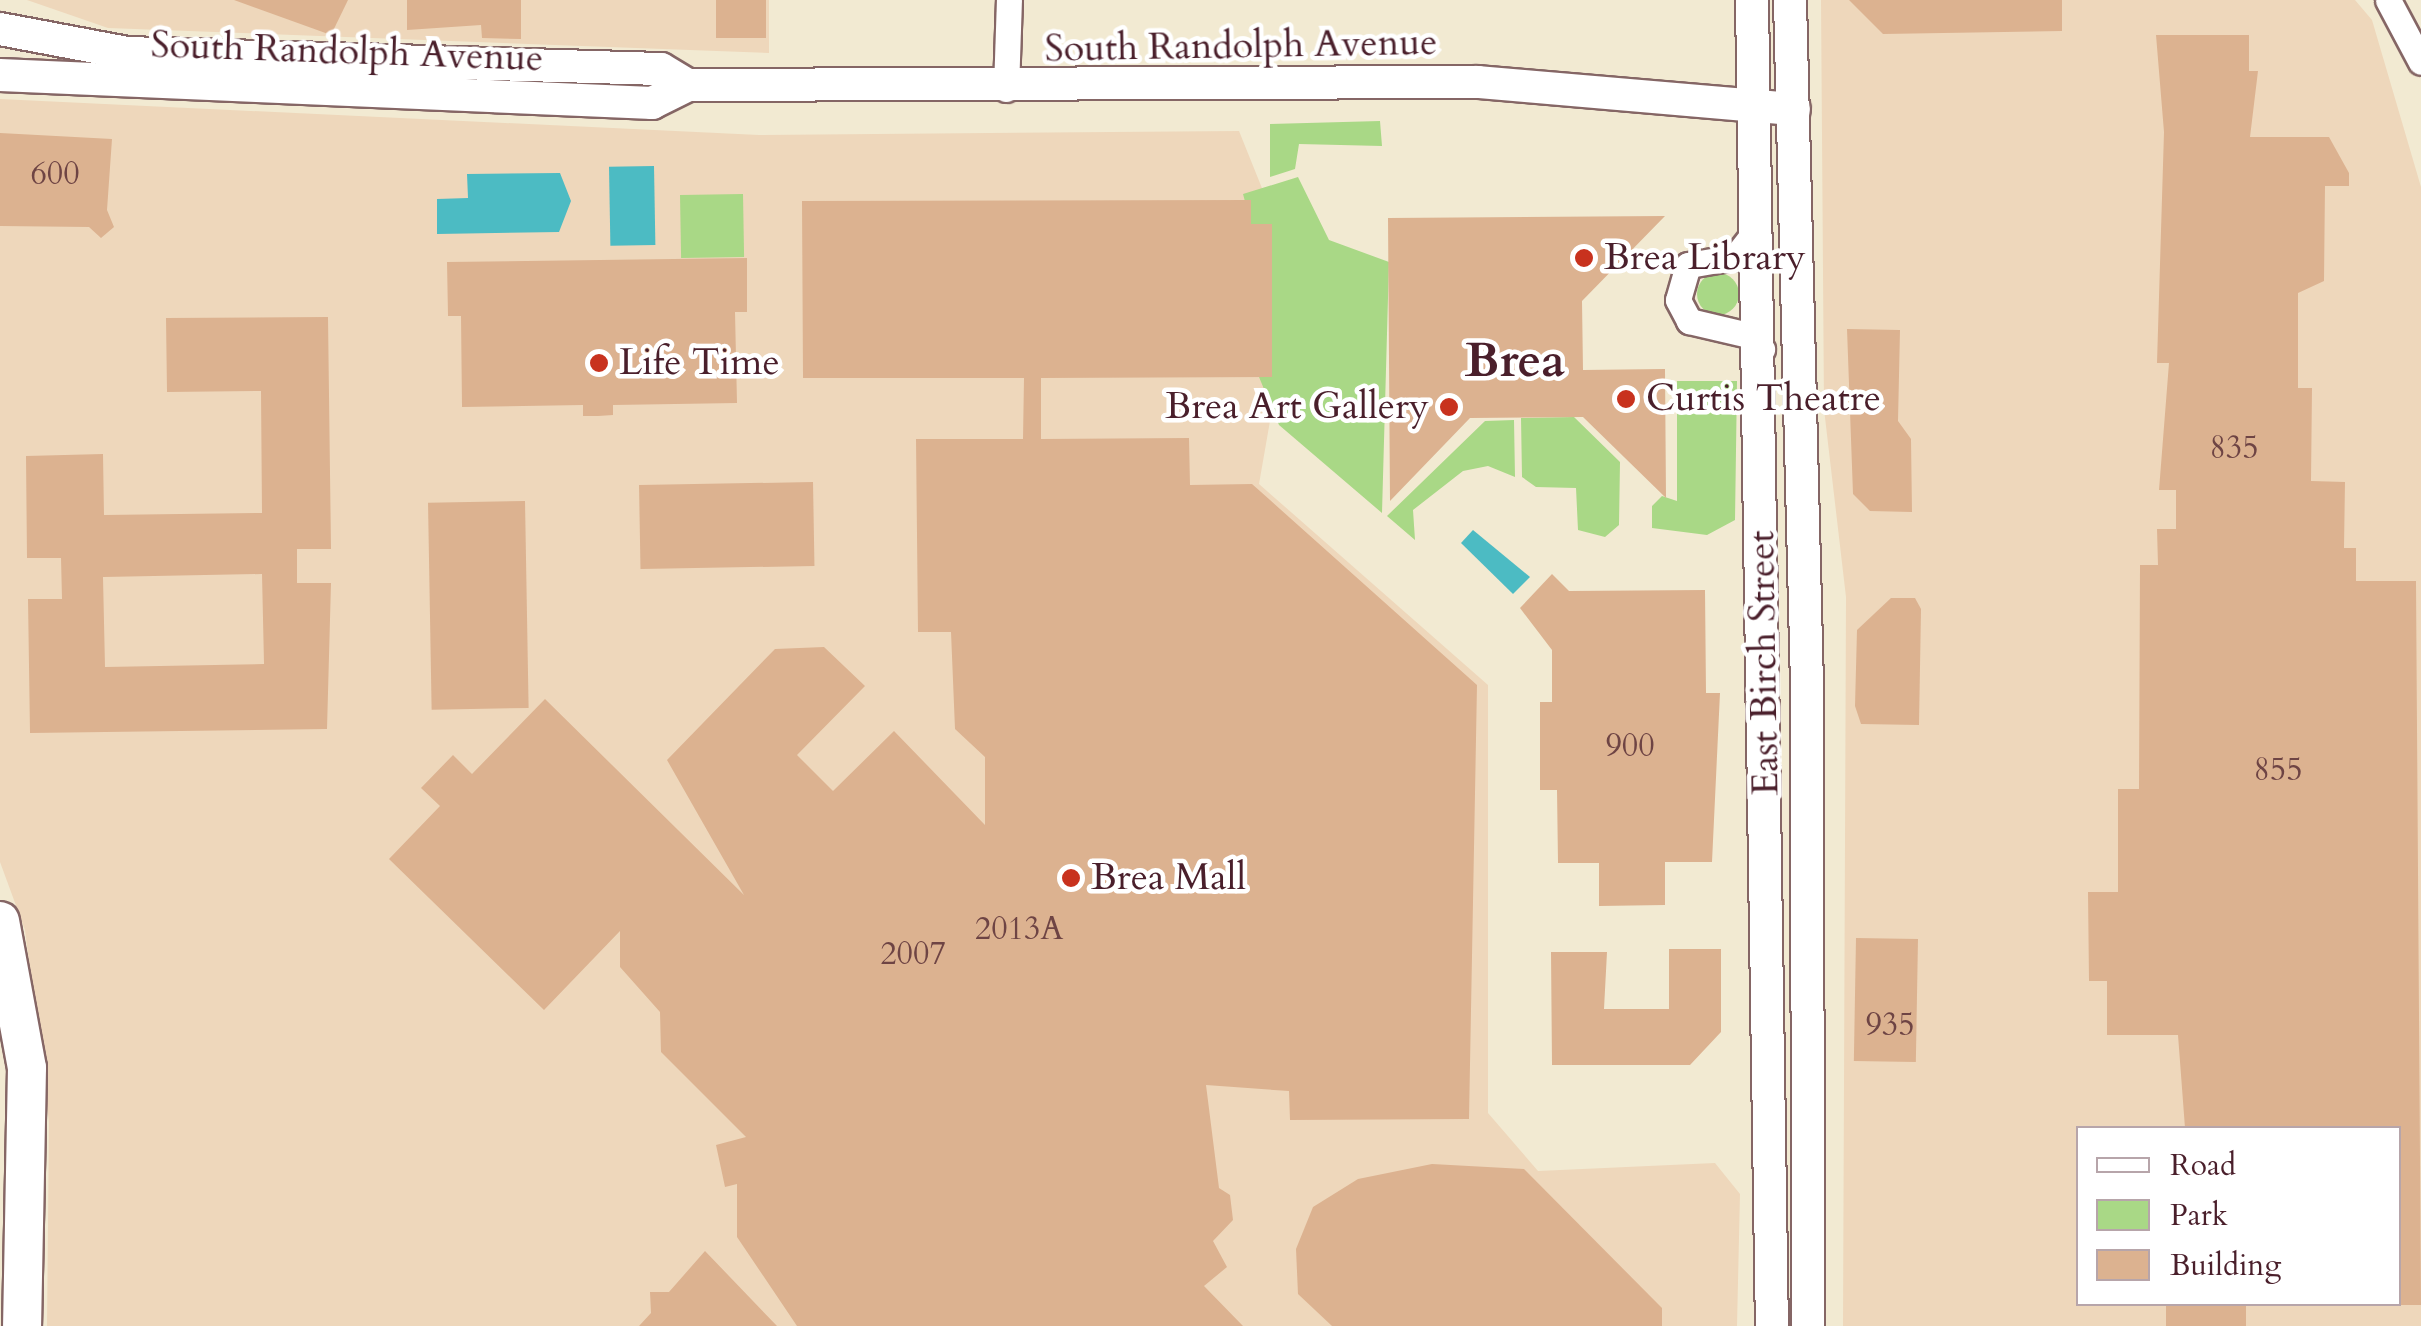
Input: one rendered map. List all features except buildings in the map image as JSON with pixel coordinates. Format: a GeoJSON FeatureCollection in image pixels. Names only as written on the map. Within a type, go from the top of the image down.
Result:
{"type":"FeatureCollection","features":[{"type":"Feature","properties":{"kind":"main road"},"geometry":{"type":"LineString","coordinates":[[0,921],[26,1068],[22,1326]]}},
{"type":"Feature","properties":{"kind":"street"},"geometry":{"type":"LineString","coordinates":[[1006,90],[1010,0]]}},
{"type":"Feature","properties":{"kind":"street","name":"East Birch Street"},"geometry":{"type":"LineString","coordinates":[[1752,0],[1762,350],[1772,1326]]}},
{"type":"Feature","properties":{"kind":"street","name":"East Birch Street"},"geometry":{"type":"LineString","coordinates":[[1790,0],[1808,1326]]}},
{"type":"Feature","properties":{"kind":"street"},"geometry":{"type":"LineString","coordinates":[[2398,6],[2421,62]]}},
{"type":"Feature","properties":{"kind":"street","name":"South Randolph Avenue"},"geometry":{"type":"LineString","coordinates":[[0,29],[127,53],[661,69],[688,85]]}},
{"type":"Feature","properties":{"kind":"street","name":"South Randolph Avenue"},"geometry":{"type":"LineString","coordinates":[[0,75],[652,103],[688,85],[1006,90],[1478,82],[1756,102],[1794,109]]}},
{"type":"Feature","properties":{"kind":"street"},"geometry":{"type":"LineString","coordinates":[[1758,228],[1735,257],[1688,265],[1678,300],[1688,320],[1753,336],[1762,350]]}},
{"type":"Feature","properties":{"kind":"shaded area"},"geometry":{"type":"Polygon","coordinates":[[[27,0],[769,0],[769,53],[108,28],[27,0]]]}},
{"type":"Feature","properties":{"kind":"shaded area"},"geometry":{"type":"Polygon","coordinates":[[[1821,0],[2355,0],[2372,20],[2421,187],[2421,1326],[1843,1326],[1846,597],[1824,409],[1821,0]]]}},
{"type":"Feature","properties":{"kind":"shaded area"},"geometry":{"type":"Polygon","coordinates":[[[0,99],[759,135],[1239,131],[1276,223],[1277,381],[1259,484],[1488,685],[1488,1113],[1538,1171],[1715,1163],[1740,1194],[1737,1326],[47,1326],[49,1122],[25,930],[0,862],[0,99]]]}},
{"type":"Feature","properties":{"kind":"green space"},"geometry":{"type":"Polygon","coordinates":[[[1380,121],[1382,146],[1299,144],[1295,169],[1270,177],[1270,124],[1380,121]]]}},
{"type":"Feature","properties":{"kind":"green space"},"geometry":{"type":"Polygon","coordinates":[[[1298,177],[1329,240],[1389,262],[1382,513],[1279,425],[1259,377],[1272,376],[1272,224],[1251,224],[1243,194],[1298,177]]]}},
{"type":"Feature","properties":{"kind":"green space"},"geometry":{"type":"Polygon","coordinates":[[[743,194],[744,257],[681,258],[680,195],[743,194]]]}},
{"type":"Feature","properties":{"kind":"green space"},"geometry":{"type":"Polygon","coordinates":[[[1718,273],[1733,279],[1739,294],[1733,309],[1718,315],[1703,309],[1697,294],[1703,279],[1718,273]]]}},
{"type":"Feature","properties":{"kind":"green space"},"geometry":{"type":"Polygon","coordinates":[[[1677,381],[1737,381],[1735,520],[1707,535],[1652,528],[1652,506],[1662,496],[1677,501],[1677,381]]]}},
{"type":"Feature","properties":{"kind":"green space"},"geometry":{"type":"Polygon","coordinates":[[[1574,417],[1620,462],[1619,525],[1605,537],[1578,530],[1576,488],[1536,487],[1522,477],[1521,418],[1574,417]]]}},
{"type":"Feature","properties":{"kind":"green space"},"geometry":{"type":"Polygon","coordinates":[[[1514,420],[1515,477],[1488,466],[1463,471],[1413,510],[1415,540],[1387,516],[1485,421],[1514,420]]]}},
{"type":"Feature","properties":{"kind":"water"},"geometry":{"type":"Polygon","coordinates":[[[654,166],[655,245],[610,246],[609,167],[654,166]]]}},
{"type":"Feature","properties":{"kind":"water"},"geometry":{"type":"Polygon","coordinates":[[[560,173],[571,201],[559,232],[437,234],[437,199],[468,198],[467,174],[560,173]]]}},
{"type":"Feature","properties":{"kind":"water"},"geometry":{"type":"Polygon","coordinates":[[[1473,530],[1530,577],[1513,594],[1461,543],[1473,530]]]}},
{"type":"Feature","properties":{"kind":"place","name":"Brea Library"},"geometry":{"type":"Point","coordinates":[1584,258]}},
{"type":"Feature","properties":{"kind":"place","name":"Life Time"},"geometry":{"type":"Point","coordinates":[599,363]}},
{"type":"Feature","properties":{"kind":"place","name":"Curtis Theatre"},"geometry":{"type":"Point","coordinates":[1626,399]}},
{"type":"Feature","properties":{"kind":"place","name":"Brea Art Gallery"},"geometry":{"type":"Point","coordinates":[1449,407]}},
{"type":"Feature","properties":{"kind":"place","name":"Brea Mall"},"geometry":{"type":"Point","coordinates":[1071,878]}},
{"type":"Feature","properties":{"kind":"district","name":"Brea"},"geometry":{"type":"Point","coordinates":[1515,361]}}]}
